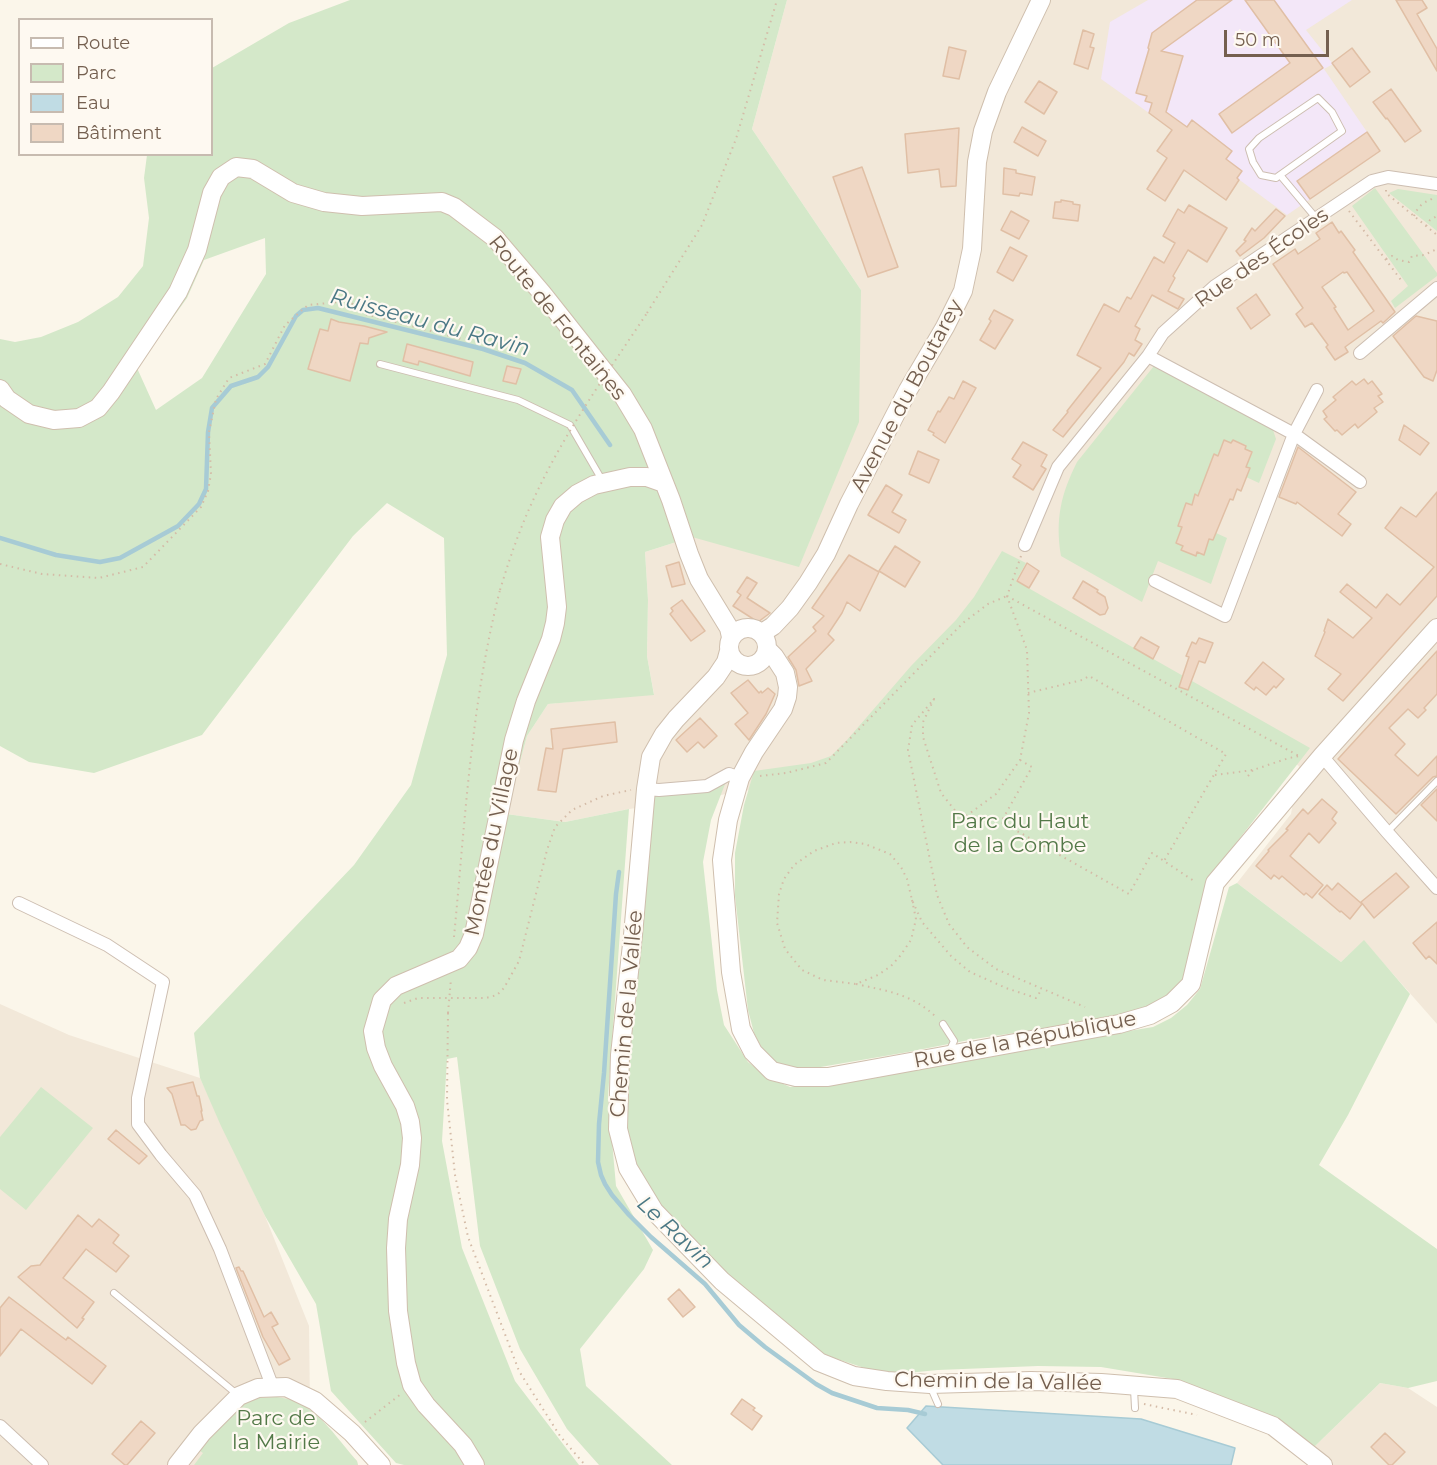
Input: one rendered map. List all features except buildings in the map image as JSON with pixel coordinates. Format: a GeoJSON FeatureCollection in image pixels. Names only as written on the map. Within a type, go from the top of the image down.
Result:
{"type":"FeatureCollection","features":[{"type":"Feature","properties":{"kind":"street","name":"Avenue du Boutarey"},"geometry":{"type":"LineString","coordinates":[[643,814],[651,756],[676,719],[716,678],[726,662],[751,640],[781,624],[826,554],[902,401],[963,291],[972,249],[977,162],[983,131],[997,92],[1041,0]]}},
{"type":"Feature","properties":{"kind":"street","name":"Route de Fontaines"},"geometry":{"type":"LineString","coordinates":[[0,389],[7,399],[29,414],[54,420],[79,418],[98,408],[178,292],[197,250],[212,193],[221,177],[236,167],[253,169],[293,193],[324,202],[362,206],[442,202],[454,207],[495,238],[622,394],[643,429],[699,579],[711,599],[751,640]]}},
{"type":"Feature","properties":{"kind":"street","name":"Rue des Écoles"},"geometry":{"type":"LineString","coordinates":[[1025,545],[1058,467],[1148,356],[1163,333],[1215,286],[1372,181],[1388,177]]}},
{"type":"Feature","properties":{"kind":"street"},"geometry":{"type":"LineString","coordinates":[[1388,177],[1436,188]]}},
{"type":"Feature","properties":{"kind":"street"},"geometry":{"type":"LineString","coordinates":[[1360,353],[1437,288]]}},
{"type":"Feature","properties":{"kind":"street"},"geometry":{"type":"LineString","coordinates":[[1148,356],[1294,434],[1360,482]]}},
{"type":"Feature","properties":{"kind":"street"},"geometry":{"type":"LineString","coordinates":[[1155,581],[1225,616],[1294,434],[1317,390]]}},
{"type":"Feature","properties":{"kind":"street","name":"Montée du Village"},"geometry":{"type":"LineString","coordinates":[[475,1465],[463,1445],[426,1405],[412,1385],[406,1364],[398,1311],[396,1248],[398,1219],[410,1165],[412,1138],[405,1106],[383,1066],[373,1031],[382,1000],[396,986],[459,959],[468,948],[474,934],[514,740],[555,623],[557,607],[550,537],[555,520],[563,506],[577,494],[594,485],[630,477],[647,477],[664,483]]}},
{"type":"Feature","properties":{"kind":"street","name":"Rue de la République"},"geometry":{"type":"LineString","coordinates":[[751,640],[774,656],[785,673],[788,687],[783,709],[768,729],[740,778],[728,820],[722,860],[731,972],[741,1029],[753,1052],[772,1071],[796,1077],[828,1077],[1119,1024],[1150,1016],[1172,1004],[1191,984],[1215,883],[1322,756],[1437,628]]}},
{"type":"Feature","properties":{"kind":"street","name":"Avenue du Boutarey"},"geometry":{"type":"LineString","coordinates":[[691,705],[751,665],[764,659],[751,640]]}},
{"type":"Feature","properties":{"kind":"street"},"geometry":{"type":"LineString","coordinates":[[751,640],[732,657],[735,661],[751,665]]}},
{"type":"Feature","properties":{"kind":"street","name":"Rue de la République"},"geometry":{"type":"LineString","coordinates":[[751,665],[765,669],[776,679],[780,688],[780,697],[768,729]]}},
{"type":"Feature","properties":{"kind":"street"},"geometry":{"type":"LineString","coordinates":[[1322,756],[1437,888]]}},
{"type":"Feature","properties":{"kind":"street"},"geometry":{"type":"LineString","coordinates":[[646,786],[658,790],[707,786],[729,774],[740,778]]}},
{"type":"Feature","properties":{"kind":"street","name":"Chemin de la Vallée"},"geometry":{"type":"LineString","coordinates":[[643,814],[620,1055],[618,1129],[628,1168],[654,1211],[722,1281],[819,1362],[854,1376],[930,1384],[1031,1381],[1101,1383],[1135,1399],[1177,1389],[1273,1426],[1323,1465]]}},
{"type":"Feature","properties":{"kind":"street"},"geometry":{"type":"LineString","coordinates":[[19,903],[108,945],[163,982],[138,1098],[138,1124],[195,1195],[220,1250],[273,1388]]}},
{"type":"Feature","properties":{"kind":"street"},"geometry":{"type":"LineString","coordinates":[[177,1465],[202,1433],[239,1396],[258,1388],[286,1388],[315,1401],[352,1433],[381,1465]]}},
{"type":"Feature","properties":{"kind":"street"},"geometry":{"type":"LineString","coordinates":[[0,1426],[42,1465]]}},
{"type":"Feature","properties":{"kind":"lane"},"geometry":{"type":"LineString","coordinates":[[1318,98],[1332,112],[1342,131],[1280,175],[1276,178],[1261,175],[1253,162],[1249,149],[1259,138],[1318,98]]}},
{"type":"Feature","properties":{"kind":"lane"},"geometry":{"type":"LineString","coordinates":[[1280,175],[1316,219]]}},
{"type":"Feature","properties":{"kind":"lane"},"geometry":{"type":"LineString","coordinates":[[380,364],[518,400],[570,425],[604,483]]}},
{"type":"Feature","properties":{"kind":"lane"},"geometry":{"type":"LineString","coordinates":[[1387,832],[1437,781]]}},
{"type":"Feature","properties":{"kind":"lane"},"geometry":{"type":"LineString","coordinates":[[943,1024],[954,1041],[947,1055]]}},
{"type":"Feature","properties":{"kind":"lane"},"geometry":{"type":"LineString","coordinates":[[114,1293],[239,1396]]}},
{"type":"Feature","properties":{"kind":"lane"},"geometry":{"type":"LineString","coordinates":[[930,1384],[938,1404]]}},
{"type":"Feature","properties":{"kind":"path"},"geometry":{"type":"LineString","coordinates":[[452,962],[477,711],[491,626],[500,590],[523,523],[544,477],[582,411],[702,225],[736,139],[777,0]]}},
{"type":"Feature","properties":{"kind":"path"},"geometry":{"type":"LineString","coordinates":[[1388,177],[1386,193],[1437,235]]}},
{"type":"Feature","properties":{"kind":"path"},"geometry":{"type":"LineString","coordinates":[[1414,216],[1419,207],[1431,200],[1436,188]]}},
{"type":"Feature","properties":{"kind":"path"},"geometry":{"type":"LineString","coordinates":[[1337,205],[1340,209],[1348,209],[1401,280]]}},
{"type":"Feature","properties":{"kind":"path"},"geometry":{"type":"LineString","coordinates":[[1426,226],[1437,216]]}},
{"type":"Feature","properties":{"kind":"path"},"geometry":{"type":"LineString","coordinates":[[1385,259],[1392,256],[1409,262],[1412,256],[1424,255],[1437,249]]}},
{"type":"Feature","properties":{"kind":"path"},"geometry":{"type":"LineString","coordinates":[[0,564],[42,574],[99,578],[143,567],[201,507],[208,491],[211,474],[209,432],[216,399],[229,378],[266,364],[285,325],[308,305],[349,301],[365,314],[462,339]]}},
{"type":"Feature","properties":{"kind":"path"},"geometry":{"type":"LineString","coordinates":[[1025,545],[1007,596],[1027,650],[1029,713],[1020,760],[996,794],[962,819],[941,794],[923,737],[923,722],[934,699],[912,725],[908,750],[938,895],[949,924],[966,947],[996,969],[1085,1007]]}},
{"type":"Feature","properties":{"kind":"path"},"geometry":{"type":"LineString","coordinates":[[1007,596],[1299,756],[1253,770],[1215,774]]}},
{"type":"Feature","properties":{"kind":"path"},"geometry":{"type":"LineString","coordinates":[[740,778],[786,773],[826,763],[963,623],[988,604],[1007,596]]}},
{"type":"Feature","properties":{"kind":"path"},"geometry":{"type":"LineString","coordinates":[[1028,693],[1082,680],[1089,676],[1226,754],[1164,861]]}},
{"type":"Feature","properties":{"kind":"path"},"geometry":{"type":"LineString","coordinates":[[1020,760],[1032,767],[1001,822],[1129,894],[1152,853],[1194,881]]}},
{"type":"Feature","properties":{"kind":"path"},"geometry":{"type":"LineString","coordinates":[[1248,776],[1253,770]]}},
{"type":"Feature","properties":{"kind":"path"},"geometry":{"type":"LineString","coordinates":[[400,1004],[418,999],[486,998],[497,994],[504,988],[519,961],[555,827],[572,810],[603,796],[646,786]]}},
{"type":"Feature","properties":{"kind":"path"},"geometry":{"type":"LineString","coordinates":[[856,984],[878,975],[891,966],[911,940],[916,919],[907,879],[890,854],[865,844],[836,843],[814,851],[794,865],[784,879],[779,894],[777,923],[785,949],[802,970],[823,980],[856,984],[916,1000],[943,1024]]}},
{"type":"Feature","properties":{"kind":"path"},"geometry":{"type":"LineString","coordinates":[[912,900],[922,922],[951,956],[970,972],[1036,998],[1042,989]]}},
{"type":"Feature","properties":{"kind":"path"},"geometry":{"type":"LineString","coordinates":[[450,990],[447,1100],[455,1175],[468,1237],[519,1371],[560,1436],[585,1465]]}},
{"type":"Feature","properties":{"kind":"path"},"geometry":{"type":"LineString","coordinates":[[352,1433],[412,1385]]}},
{"type":"Feature","properties":{"kind":"path"},"geometry":{"type":"LineString","coordinates":[[1135,1399],[1202,1416]]}},
{"type":"Feature","properties":{"kind":"shaded area"},"geometry":{"type":"Polygon","coordinates":[[[787,0],[1437,0],[1437,1024],[1364,941],[1341,962],[1237,883],[1291,814],[1299,766],[981,588],[965,615],[851,742],[805,782],[629,809],[565,822],[506,814],[527,736],[548,704],[654,694],[647,656],[648,600],[645,552],[692,537],[861,290],[752,129],[787,0]]]}},
{"type":"Feature","properties":{"kind":"shaded area"},"geometry":{"type":"Polygon","coordinates":[[[1148,0],[1352,0],[1306,30],[1333,64],[1324,69],[1380,151],[1287,215],[1101,79],[1110,22],[1148,0]]]}},
{"type":"Feature","properties":{"kind":"shaded area"},"geometry":{"type":"Polygon","coordinates":[[[0,1004],[69,1035],[200,1078],[265,1216],[309,1326],[310,1407],[358,1465],[0,1465],[0,1004]]]}},
{"type":"Feature","properties":{"kind":"shaded area"},"geometry":{"type":"Polygon","coordinates":[[[1380,1383],[1408,1388],[1437,1407],[1437,1465],[1325,1465],[1312,1449],[1380,1383]]]}},
{"type":"Feature","properties":{"kind":"green space"},"geometry":{"type":"Polygon","coordinates":[[[350,0],[787,0],[752,129],[861,290],[859,422],[799,567],[692,537],[645,552],[648,600],[647,656],[654,695],[548,704],[527,736],[506,814],[565,822],[629,809],[608,1096],[616,1186],[653,1250],[644,1269],[580,1349],[586,1386],[672,1465],[599,1465],[567,1429],[520,1349],[480,1246],[457,1057],[447,1059],[442,1141],[462,1248],[515,1381],[579,1465],[404,1465],[396,1463],[331,1391],[316,1304],[265,1216],[200,1078],[194,1033],[354,865],[411,785],[447,655],[444,538],[387,503],[353,536],[202,735],[94,773],[29,762],[0,746],[0,339],[15,342],[41,337],[78,322],[118,297],[143,266],[149,218],[144,178],[147,156],[213,156],[213,67],[289,23],[350,0]],[[265,238],[204,260],[187,298],[137,368],[156,410],[202,378],[266,274],[265,238]]]}},
{"type":"Feature","properties":{"kind":"green space"},"geometry":{"type":"Polygon","coordinates":[[[1375,188],[1437,273],[1437,276],[1395,308],[1391,301],[1408,286],[1352,206],[1375,188]]]}},
{"type":"Feature","properties":{"kind":"green space"},"geometry":{"type":"Polygon","coordinates":[[[1398,189],[1437,195],[1437,231],[1389,193],[1398,189]]]}},
{"type":"Feature","properties":{"kind":"green space"},"geometry":{"type":"Polygon","coordinates":[[[1154,366],[1273,430],[1276,439],[1259,483],[1246,477],[1250,469],[1246,467],[1252,452],[1245,449],[1246,445],[1233,440],[1231,443],[1225,441],[1218,456],[1214,454],[1202,497],[1196,494],[1192,505],[1186,503],[1178,525],[1182,527],[1176,543],[1183,546],[1182,550],[1196,555],[1197,552],[1203,554],[1209,539],[1213,540],[1216,533],[1227,538],[1211,584],[1158,561],[1142,602],[1061,556],[1059,518],[1063,496],[1077,462],[1154,366]]]}},
{"type":"Feature","properties":{"kind":"green space","name":"Parc du Haut de la Combe"},"geometry":{"type":"Polygon","coordinates":[[[1002,551],[1026,563],[1016,581],[1310,748],[1208,879],[1184,981],[1161,1003],[1114,1018],[974,1039],[809,1069],[777,1064],[764,1052],[754,1033],[748,1010],[735,896],[735,853],[744,805],[754,771],[811,763],[831,756],[911,666],[956,620],[974,597],[1002,551]]]}},
{"type":"Feature","properties":{"kind":"green space"},"geometry":{"type":"Polygon","coordinates":[[[727,779],[711,820],[703,862],[717,990],[724,1025],[748,1062],[768,1077],[790,1087],[1153,1027],[1171,1018],[1187,1005],[1200,989],[1229,887],[1237,883],[1341,962],[1364,940],[1410,994],[1348,1115],[1319,1165],[1437,1249],[1437,1381],[1408,1388],[1380,1383],[1312,1449],[1179,1380],[1101,1367],[1038,1366],[938,1370],[886,1375],[825,1355],[730,1277],[661,1208],[637,1167],[621,1125],[649,796],[727,779]]]}},
{"type":"Feature","properties":{"kind":"green space"},"geometry":{"type":"Polygon","coordinates":[[[41,1087],[93,1128],[26,1210],[0,1189],[0,1137],[41,1087]]]}},
{"type":"Feature","properties":{"kind":"green space","name":"Parc de la Mairie"},"geometry":{"type":"Polygon","coordinates":[[[277,1397],[295,1401],[313,1412],[336,1436],[358,1465],[194,1465],[203,1453],[196,1448],[245,1403],[259,1398],[277,1397]]]}},
{"type":"Feature","properties":{"kind":"water"},"geometry":{"type":"Polygon","coordinates":[[[926,1406],[1141,1419],[1235,1448],[1231,1465],[943,1465],[907,1428],[926,1406]]]}},
{"type":"Feature","properties":{"kind":"waterway","name":"Ruisseau du Ravin"},"geometry":{"type":"LineString","coordinates":[[0,538],[56,555],[100,562],[120,558],[178,526],[199,504],[206,489],[208,432],[212,408],[231,386],[258,377],[268,367],[296,316],[303,310],[318,308],[483,349],[525,363],[572,390],[610,445]]}},
{"type":"Feature","properties":{"kind":"waterway","name":"Le Ravin"},"geometry":{"type":"LineString","coordinates":[[619,872],[599,1124],[598,1162],[605,1184],[629,1215],[705,1284],[739,1325],[816,1384],[832,1393],[877,1408],[908,1410],[925,1414]]}}]}
